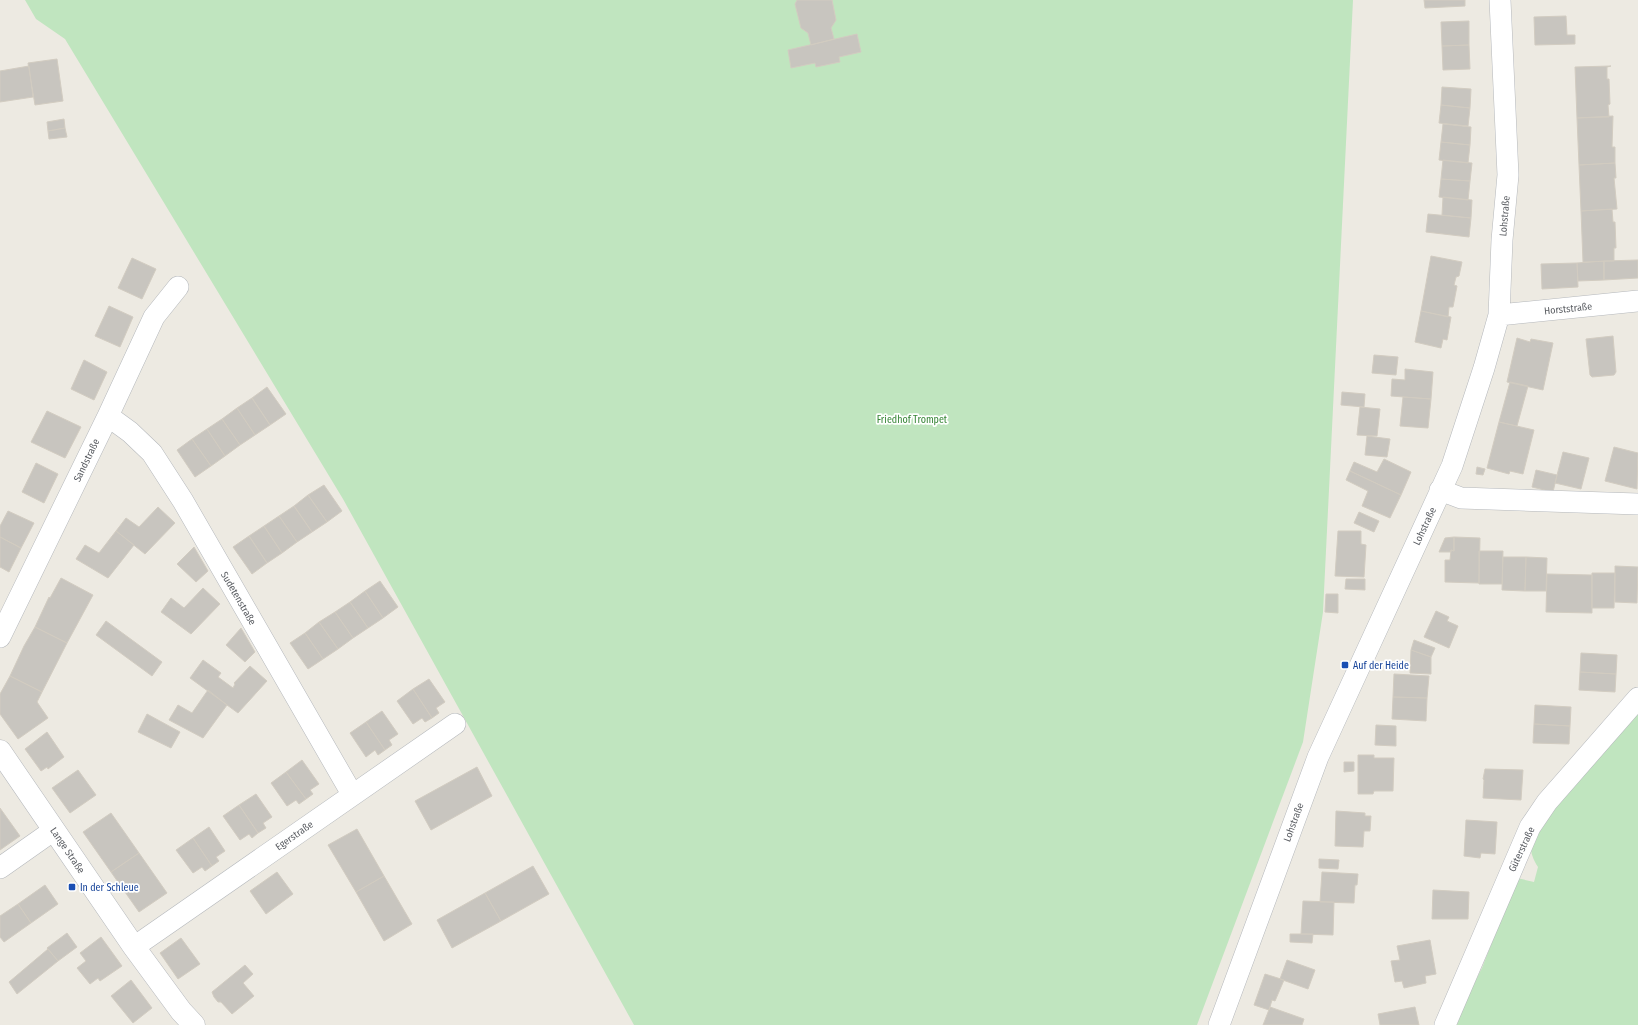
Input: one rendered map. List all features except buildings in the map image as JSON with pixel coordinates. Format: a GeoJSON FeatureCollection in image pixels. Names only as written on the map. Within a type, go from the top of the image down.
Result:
{"type":"FeatureCollection","features":[{"type":"Feature","properties":{"kind":"street","name":"Lohstraße"},"geometry":{"type":"LineString","coordinates":[[1219,1025],[1318,756],[1452,466],[1484,368],[1498,315],[1502,240],[1508,175],[1500,0]]}},
{"type":"Feature","properties":{"kind":"street","name":"Sandstraße"},"geometry":{"type":"LineString","coordinates":[[0,637],[108,416],[154,317],[178,287]]}},
{"type":"Feature","properties":{"kind":"street","name":"Horststraße"},"geometry":{"type":"LineString","coordinates":[[1498,315],[1638,301]]}},
{"type":"Feature","properties":{"kind":"street","name":"Sudetenstraße"},"geometry":{"type":"LineString","coordinates":[[108,416],[130,432],[152,453],[183,501],[352,794]]}},
{"type":"Feature","properties":{"kind":"street"},"geometry":{"type":"LineString","coordinates":[[1440,490],[1461,498],[1638,504]]}},
{"type":"Feature","properties":{"kind":"street","name":"Güterstraße"},"geometry":{"type":"LineString","coordinates":[[1445,1025],[1530,827],[1547,802],[1638,698]]}},
{"type":"Feature","properties":{"kind":"street","name":"Egerstraße"},"geometry":{"type":"LineString","coordinates":[[134,948],[352,794],[455,724]]}},
{"type":"Feature","properties":{"kind":"street","name":"Lange Straße"},"geometry":{"type":"LineString","coordinates":[[0,751],[134,948],[181,1011],[194,1025]]}},
{"type":"Feature","properties":{"kind":"street"},"geometry":{"type":"LineString","coordinates":[[0,868],[54,830]]}},
{"type":"Feature","properties":{"kind":"green space","name":"Friedhof Trompet"},"geometry":{"type":"Polygon","coordinates":[[[25,0],[1353,0],[1323,612],[1303,742],[1197,1025],[634,1025],[343,499],[65,39],[36,19],[25,0]]]}},
{"type":"Feature","properties":{"kind":"green space"},"geometry":{"type":"Polygon","coordinates":[[[1638,709],[1638,1025],[1457,1025],[1462,1007],[1482,968],[1517,878],[1534,882],[1538,867],[1532,856],[1531,847],[1537,827],[1638,709]]]}},
{"type":"Feature","properties":{"kind":"place","name":"Auf der Heide"},"geometry":{"type":"Point","coordinates":[1345,665]}},
{"type":"Feature","properties":{"kind":"place","name":"In der Schleue"},"geometry":{"type":"Point","coordinates":[72,887]}}]}
